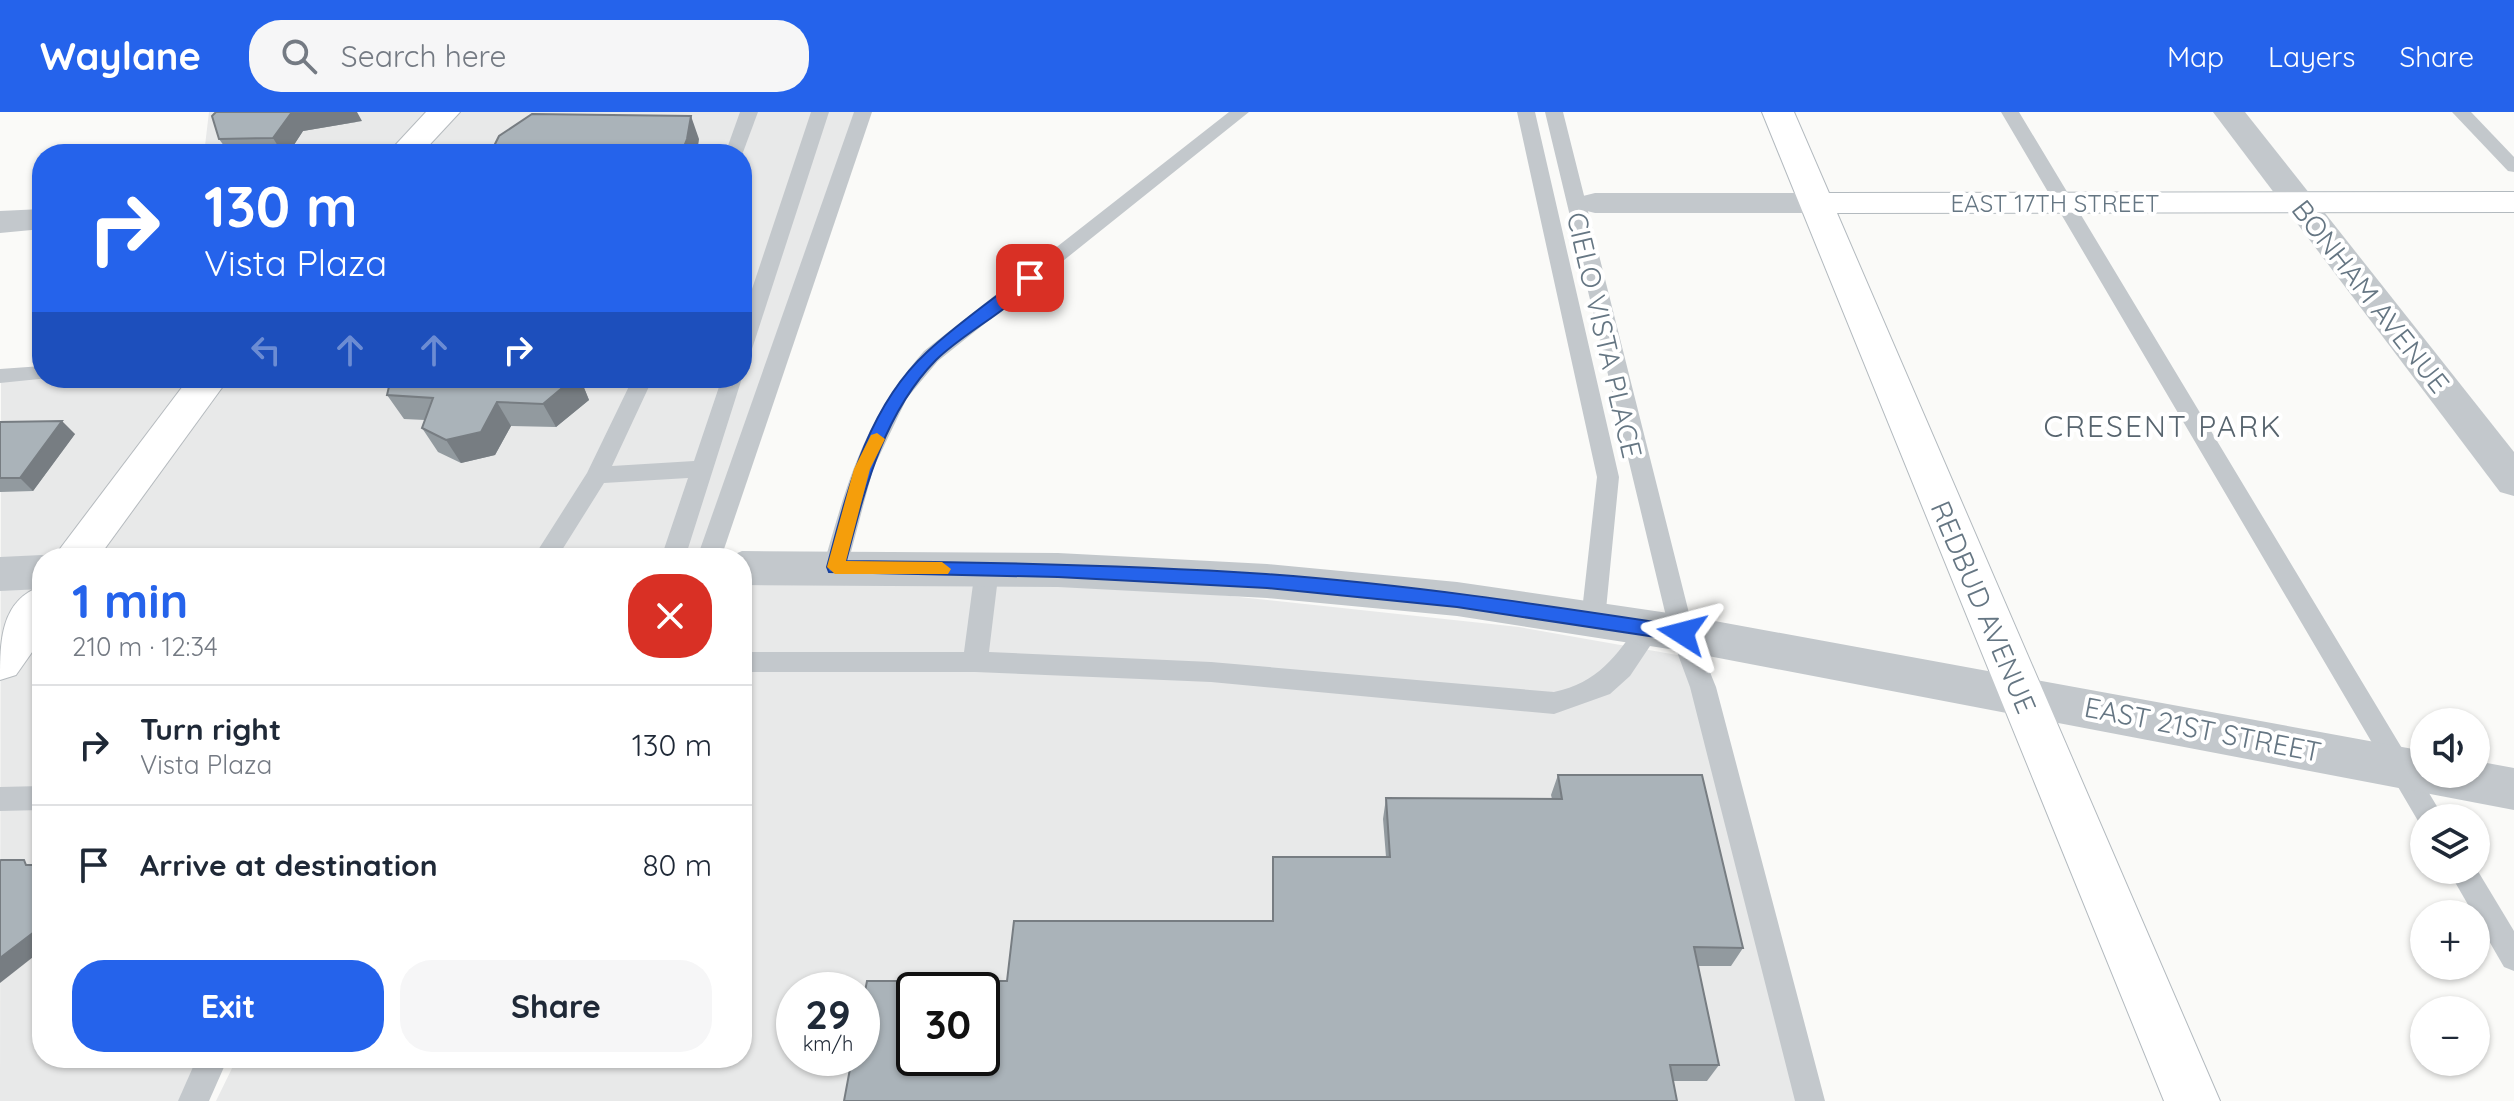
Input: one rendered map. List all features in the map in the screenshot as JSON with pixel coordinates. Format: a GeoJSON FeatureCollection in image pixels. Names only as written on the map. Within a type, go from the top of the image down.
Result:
{"type":"FeatureCollection","features":[{"type":"Feature","properties":{"kind":"street"},"geometry":{"type":"LineString","coordinates":[[413,144],[444,112]]}},
{"type":"Feature","properties":{"kind":"street","name":"REDBUD AVENUE"},"geometry":{"type":"LineString","coordinates":[[1778,112],[2192,1101]]}},
{"type":"Feature","properties":{"kind":"street","name":"BONHAM AVENUE"},"geometry":{"type":"LineString","coordinates":[[2229,112],[2514,481]]}},
{"type":"Feature","properties":{"kind":"street","name":"EAST 17TH STREET"},"geometry":{"type":"LineString","coordinates":[[1595,203],[2514,202]]}},
{"type":"Feature","properties":{"kind":"street"},"geometry":{"type":"LineString","coordinates":[[0,222],[32,220]]}},
{"type":"Feature","properties":{"kind":"street"},"geometry":{"type":"LineString","coordinates":[[82,548],[202,388]]}},
{"type":"Feature","properties":{"kind":"street","name":"EAST 21ST STREET"},"geometry":{"type":"LineString","coordinates":[[752,568],[987,569],[1267,581],[1457,599],[1666,631],[2410,769]]}},
{"type":"Feature","properties":{"kind":"street"},"geometry":{"type":"LineString","coordinates":[[0,574],[32,572]]}},
{"type":"Feature","properties":{"kind":"street"},"geometry":{"type":"LineString","coordinates":[[0,662],[32,617]]}},
{"type":"Feature","properties":{"kind":"street","name":"EAST 21ST STREET"},"geometry":{"type":"LineString","coordinates":[[2490,784],[2514,789]]}},
{"type":"Feature","properties":{"kind":"lane"},"geometry":{"type":"LineString","coordinates":[[738,144],[749,112]]}},
{"type":"Feature","properties":{"kind":"lane"},"geometry":{"type":"LineString","coordinates":[[752,290],[820,112]]}},
{"type":"Feature","properties":{"kind":"lane"},"geometry":{"type":"LineString","coordinates":[[712,548],[863,112]]}},
{"type":"Feature","properties":{"kind":"lane"},"geometry":{"type":"LineString","coordinates":[[835,567],[862,469],[898,395],[931,356],[1240,112]]}},
{"type":"Feature","properties":{"kind":"lane","name":"CIELO VISTA PLACE"},"geometry":{"type":"LineString","coordinates":[[1526,112],[1608,477],[1593,620]]}},
{"type":"Feature","properties":{"kind":"lane"},"geometry":{"type":"LineString","coordinates":[[1554,112],[1666,631],[1703,687],[1810,1101]]}},
{"type":"Feature","properties":{"kind":"lane"},"geometry":{"type":"LineString","coordinates":[[2010,112],[2063,203],[2410,755]]}},
{"type":"Feature","properties":{"kind":"lane"},"geometry":{"type":"LineString","coordinates":[[2461,112],[2514,167]]}},
{"type":"Feature","properties":{"kind":"lane"},"geometry":{"type":"LineString","coordinates":[[0,376],[32,374]]}},
{"type":"Feature","properties":{"kind":"lane"},"geometry":{"type":"LineString","coordinates":[[551,548],[597,475],[638,388]]}},
{"type":"Feature","properties":{"kind":"lane"},"geometry":{"type":"LineString","coordinates":[[676,548],[729,388]]}},
{"type":"Feature","properties":{"kind":"lane"},"geometry":{"type":"LineString","coordinates":[[597,475],[702,469]]}},
{"type":"Feature","properties":{"kind":"lane"},"geometry":{"type":"LineString","coordinates":[[975,662],[987,569]]}},
{"type":"Feature","properties":{"kind":"lane"},"geometry":{"type":"LineString","coordinates":[[752,662],[975,662],[1211,672],[1554,703],[1583,698],[1609,684],[1666,631]]}},
{"type":"Feature","properties":{"kind":"lane"},"geometry":{"type":"LineString","coordinates":[[0,799],[32,798]]}},
{"type":"Feature","properties":{"kind":"lane"},"geometry":{"type":"LineString","coordinates":[[2470,884],[2514,957]]}},
{"type":"Feature","properties":{"kind":"lane"},"geometry":{"type":"LineString","coordinates":[[193,1101],[208,1068]]}},
{"type":"Feature","properties":{"kind":"shaded area"},"geometry":{"type":"Polygon","coordinates":[[[209,112],[858,112],[717,548],[32,548],[32,1068],[194,1068],[179,1101],[0,1101],[1,382],[32,379],[32,388],[752,388],[752,144],[205,144],[209,112]]]}},
{"type":"Feature","properties":{"kind":"shaded area"},"geometry":{"type":"Polygon","coordinates":[[[752,569],[978,569],[1519,627],[1700,659],[1796,1101],[216,1101],[232,1068],[752,1068],[752,569]]]}},
{"type":"Feature","properties":{"kind":"building"},"geometry":{"type":"Polygon","coordinates":[[[216,112],[292,112],[273,138],[219,139],[212,116],[216,112]]]}},
{"type":"Feature","properties":{"kind":"building"},"geometry":{"type":"Polygon","coordinates":[[[532,114],[691,116],[685,144],[495,144],[499,136],[532,114]]]}},
{"type":"Feature","properties":{"kind":"building"},"geometry":{"type":"Polygon","coordinates":[[[389,388],[562,388],[543,404],[497,402],[481,432],[446,440],[422,428],[433,398],[387,395],[389,388]]]}},
{"type":"Feature","properties":{"kind":"building"},"geometry":{"type":"Polygon","coordinates":[[[62,421],[20,478],[0,478],[0,422],[62,421]]]}},
{"type":"Feature","properties":{"kind":"building"},"geometry":{"type":"Polygon","coordinates":[[[1558,775],[1702,775],[1743,948],[1694,947],[1719,1065],[1670,1065],[1677,1101],[844,1101],[849,1076],[880,1076],[880,981],[896,981],[896,1076],[1000,1076],[1000,981],[1007,981],[1014,921],[1273,921],[1273,857],[1390,857],[1386,798],[1562,799],[1558,775]]]}},
{"type":"Feature","properties":{"kind":"building"},"geometry":{"type":"Polygon","coordinates":[[[24,860],[26,865],[32,865],[32,934],[0,958],[0,861],[24,860]]]}},
{"type":"Feature","properties":{"kind":"slow traffic"},"geometry":{"type":"LineString","coordinates":[[877,439],[862,469],[835,567],[942,569]]}},
{"type":"Feature","properties":{"kind":"district","name":"CRESENT PARK"},"geometry":{"type":"Point","coordinates":[2163,426]}},
{"type":"Feature","properties":{"kind":"route"},"geometry":{"type":"LineString","coordinates":[[1030,278],[931,356],[898,395],[862,469],[835,567],[1058,570],[1267,581],[1457,599],[1682,633]]}}]}
